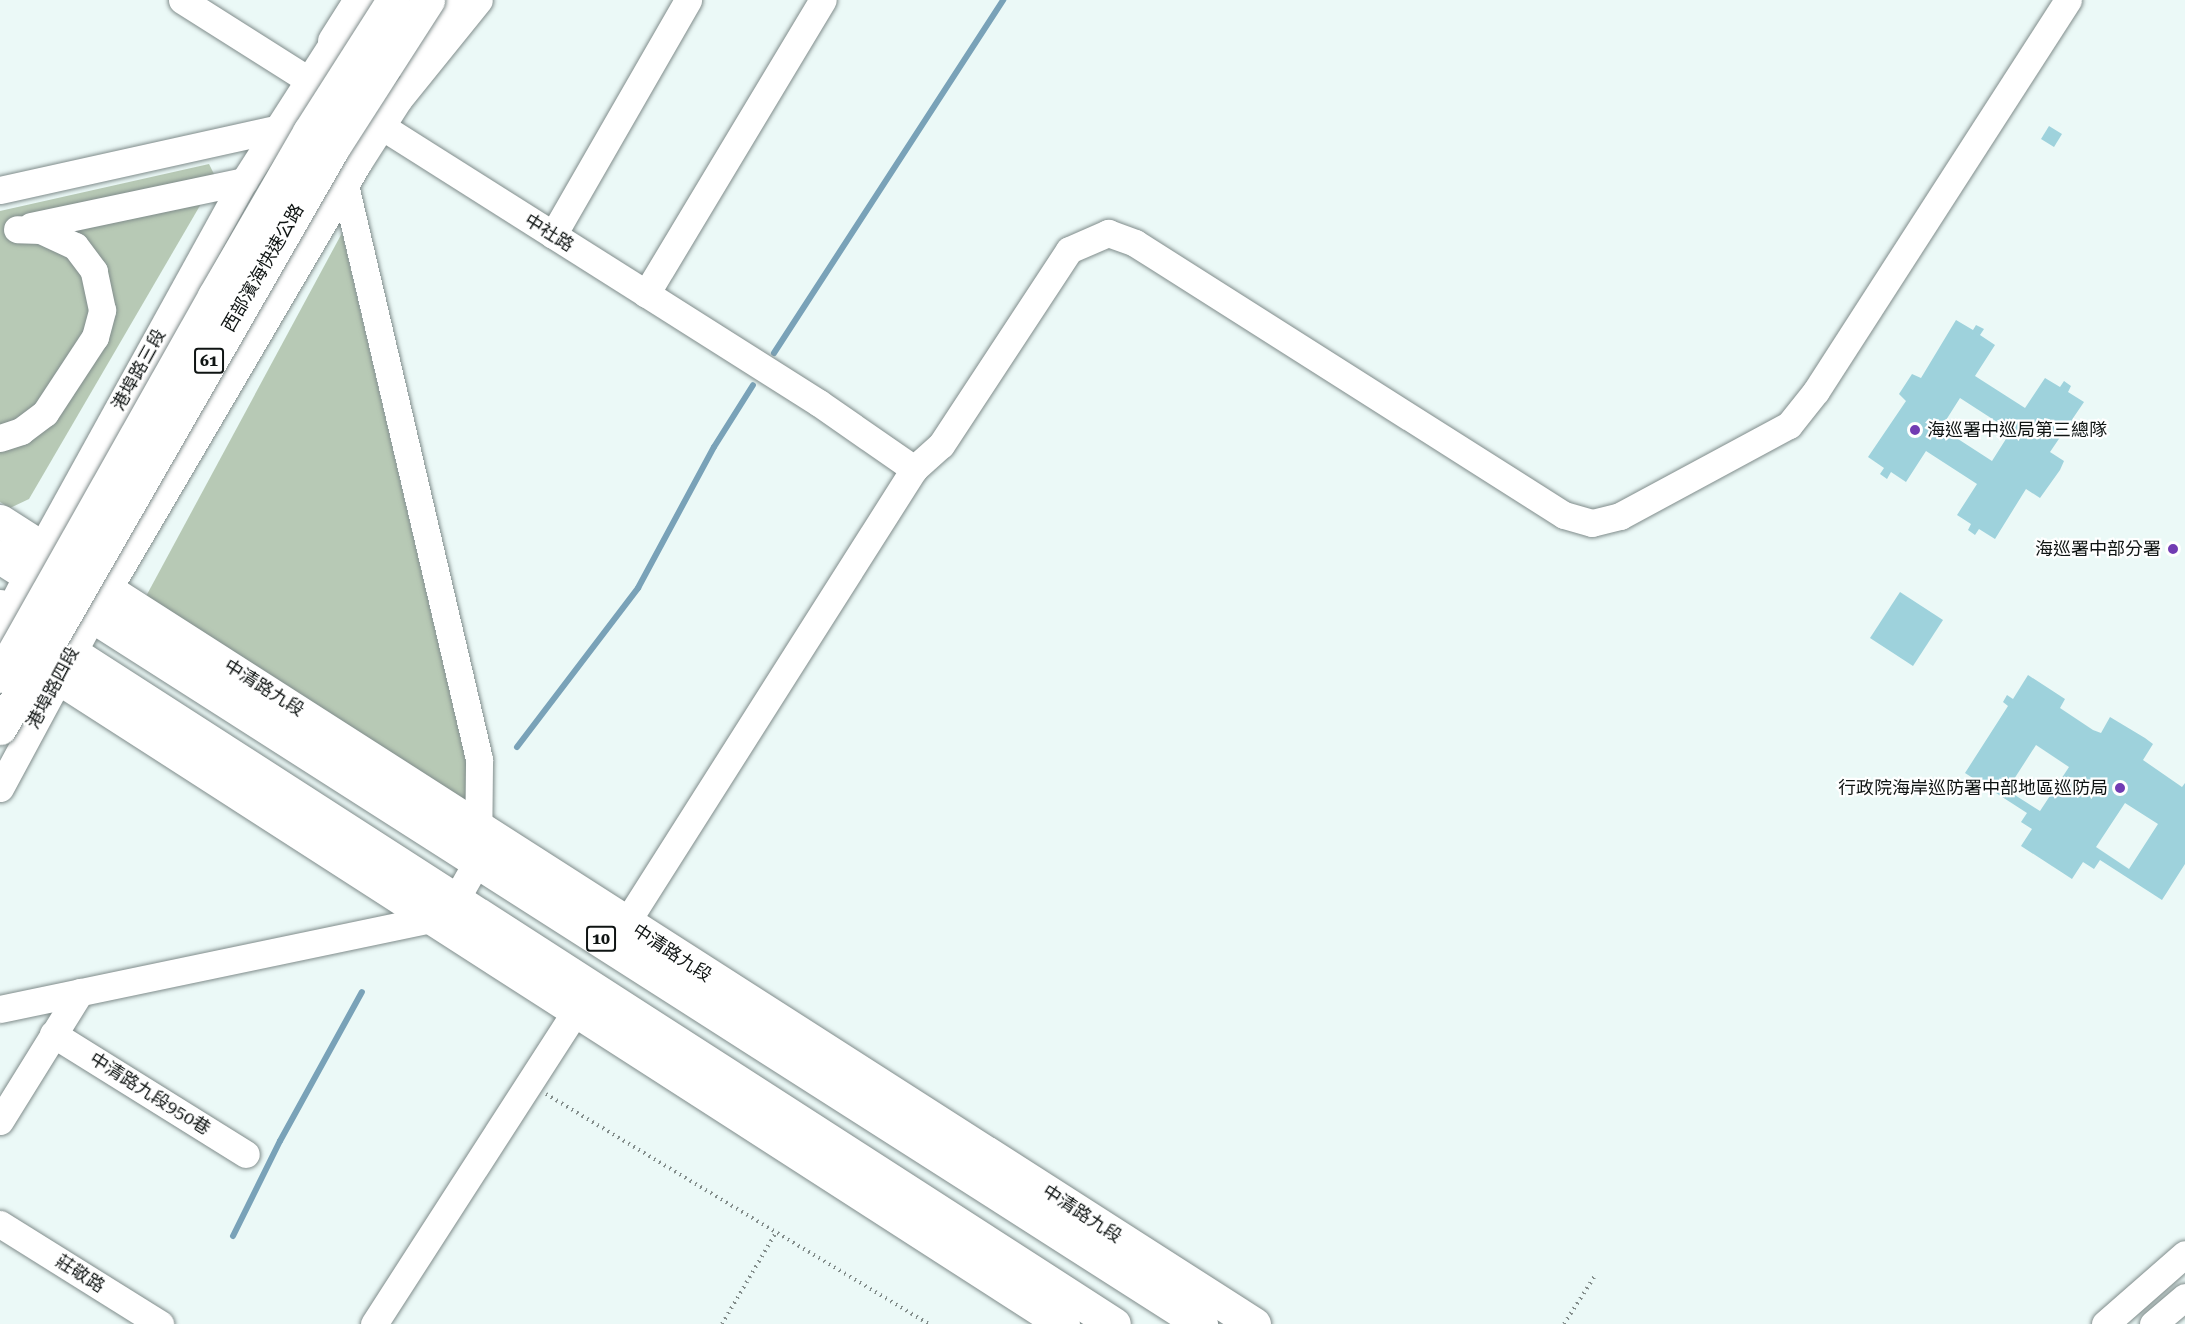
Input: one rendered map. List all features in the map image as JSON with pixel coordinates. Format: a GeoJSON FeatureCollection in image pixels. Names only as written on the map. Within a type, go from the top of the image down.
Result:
{"type":"FeatureCollection","features":[{"type":"Feature","properties":{"kind":"main road"},"geometry":{"type":"LineString","coordinates":[[333,41],[360,0]]}},
{"type":"Feature","properties":{"kind":"main road","name":"西部濱海快速公路"},"geometry":{"type":"LineString","coordinates":[[0,676],[309,132],[393,0]]}},
{"type":"Feature","properties":{"kind":"main road","name":"西部濱海快速公路"},"geometry":{"type":"LineString","coordinates":[[0,728],[327,158],[453,3]]}},
{"type":"Feature","properties":{"kind":"main road","name":"中清路九段"},"geometry":{"type":"LineString","coordinates":[[0,521],[22,559],[478,824],[626,923],[1254,1324]]}},
{"type":"Feature","properties":{"kind":"main road","name":"中清路九段"},"geometry":{"type":"LineString","coordinates":[[101,603],[478,860],[1201,1324]]}},
{"type":"Feature","properties":{"kind":"main road","name":"10"},"geometry":{"type":"LineString","coordinates":[[2,621],[66,665],[445,908],[1114,1324]]}},
{"type":"Feature","properties":{"kind":"main road"},"geometry":{"type":"LineString","coordinates":[[445,908],[575,1012],[1063,1324]]}},
{"type":"Feature","properties":{"kind":"street","name":"中社路"},"geometry":{"type":"LineString","coordinates":[[182,0],[646,294],[914,469]]}},
{"type":"Feature","properties":{"kind":"street","name":"港埠路三段"},"geometry":{"type":"LineString","coordinates":[[308,80],[342,0]]}},
{"type":"Feature","properties":{"kind":"street","name":"港埠路三段"},"geometry":{"type":"LineString","coordinates":[[308,80],[376,0]]}},
{"type":"Feature","properties":{"kind":"street"},"geometry":{"type":"LineString","coordinates":[[553,235],[688,0]]}},
{"type":"Feature","properties":{"kind":"street"},"geometry":{"type":"LineString","coordinates":[[646,294],[823,0]]}},
{"type":"Feature","properties":{"kind":"street"},"geometry":{"type":"LineString","coordinates":[[626,923],[914,469],[941,445],[1069,250],[1108,233],[1135,243],[1564,515],[1592,523],[1620,516],[1789,425],[1816,391],[2068,0]]}},
{"type":"Feature","properties":{"kind":"street"},"geometry":{"type":"LineString","coordinates":[[101,603],[345,184],[399,99],[453,3]]}},
{"type":"Feature","properties":{"kind":"street","name":"港埠路三段"},"geometry":{"type":"LineString","coordinates":[[2,621],[22,559],[244,182],[333,41]]}},
{"type":"Feature","properties":{"kind":"street"},"geometry":{"type":"LineString","coordinates":[[0,190],[280,123]]}},
{"type":"Feature","properties":{"kind":"street"},"geometry":{"type":"LineString","coordinates":[[8,230],[244,182]]}},
{"type":"Feature","properties":{"kind":"street"},"geometry":{"type":"LineString","coordinates":[[0,1009],[445,908],[478,860],[478,759],[345,184]]}},
{"type":"Feature","properties":{"kind":"street"},"geometry":{"type":"LineString","coordinates":[[0,438],[21,430],[45,413],[95,337],[102,310],[94,272],[75,246],[50,233],[8,230]]}},
{"type":"Feature","properties":{"kind":"street","name":"港埠路四段"},"geometry":{"type":"LineString","coordinates":[[0,788],[101,603]]}},
{"type":"Feature","properties":{"kind":"street"},"geometry":{"type":"LineString","coordinates":[[0,1121],[80,992]]}},
{"type":"Feature","properties":{"kind":"street"},"geometry":{"type":"LineString","coordinates":[[374,1324],[527,1082],[575,1012]]}},
{"type":"Feature","properties":{"kind":"street","name":"中清路九段950巷"},"geometry":{"type":"LineString","coordinates":[[53,1034],[246,1154]]}},
{"type":"Feature","properties":{"kind":"street","name":"莊敬路"},"geometry":{"type":"LineString","coordinates":[[0,1224],[160,1324]]}},
{"type":"Feature","properties":{"kind":"street"},"geometry":{"type":"LineString","coordinates":[[2105,1324],[2185,1254]]}},
{"type":"Feature","properties":{"kind":"street"},"geometry":{"type":"LineString","coordinates":[[2153,1324],[2185,1297]]}},
{"type":"Feature","properties":{"kind":"path"},"geometry":{"type":"LineString","coordinates":[[527,1082],[775,1234],[929,1324]]}},
{"type":"Feature","properties":{"kind":"path"},"geometry":{"type":"LineString","coordinates":[[722,1324],[775,1234]]}},
{"type":"Feature","properties":{"kind":"path"},"geometry":{"type":"LineString","coordinates":[[1564,1324],[1594,1277]]}},
{"type":"Feature","properties":{"kind":"green space"},"geometry":{"type":"Polygon","coordinates":[[[209,164],[214,174],[212,185],[29,499],[10,508],[0,502],[0,211],[209,164]]]}},
{"type":"Feature","properties":{"kind":"green space"},"geometry":{"type":"Polygon","coordinates":[[[342,233],[477,810],[144,600],[342,233]]]}},
{"type":"Feature","properties":{"kind":"building"},"geometry":{"type":"Polygon","coordinates":[[[2049,126],[2062,134],[2054,147],[2041,139],[2049,126]]]}},
{"type":"Feature","properties":{"kind":"building","name":"海巡署中巡局第三總隊"},"geometry":{"type":"Polygon","coordinates":[[[1956,320],[1973,330],[1976,325],[1984,329],[1980,335],[1995,345],[1975,376],[2025,408],[2045,378],[2060,387],[2064,381],[2071,386],[2068,392],[2084,402],[2050,452],[2064,461],[2060,470],[2040,498],[2026,489],[1995,539],[1979,529],[1975,535],[1968,530],[1971,524],[1957,515],[1977,484],[1926,451],[1906,482],[1891,472],[1887,479],[1880,474],[1884,468],[1868,457],[1906,401],[1899,394],[1912,374],[1921,378],[1956,320]],[[1960,398],[1941,428],[1992,461],[2011,431],[1960,398]]]}},
{"type":"Feature","properties":{"kind":"building"},"geometry":{"type":"Polygon","coordinates":[[[1900,592],[1943,620],[1913,666],[1870,638],[1900,592]]]}},
{"type":"Feature","properties":{"kind":"building","name":"行政院海岸巡防署中部地區巡防局"},"geometry":{"type":"Polygon","coordinates":[[[2028,675],[2065,699],[2060,708],[2093,730],[2101,733],[2110,717],[2145,738],[2153,744],[2143,760],[2182,787],[2185,783],[2185,864],[2162,900],[2100,860],[2094,869],[2083,862],[2072,879],[2021,846],[2032,829],[2021,822],[2027,813],[1965,773],[2008,706],[2003,702],[2007,695],[2013,699],[2028,675]],[[2036,745],[2007,790],[2040,811],[2069,767],[2036,745]],[[2125,803],[2096,847],[2129,869],[2158,824],[2125,803]]]}},
{"type":"Feature","properties":{"kind":"waterway"},"geometry":{"type":"LineString","coordinates":[[774,353],[1003,0]]}},
{"type":"Feature","properties":{"kind":"waterway"},"geometry":{"type":"LineString","coordinates":[[517,747],[638,588],[714,447],[753,385]]}},
{"type":"Feature","properties":{"kind":"waterway"},"geometry":{"type":"LineString","coordinates":[[233,1236],[280,1141],[362,992]]}},
{"type":"Feature","properties":{"kind":"place","name":"海巡署中巡局第三總隊"},"geometry":{"type":"Point","coordinates":[1915,430]}},
{"type":"Feature","properties":{"kind":"place","name":"海巡署中部分署"},"geometry":{"type":"Point","coordinates":[2173,549]}},
{"type":"Feature","properties":{"kind":"place","name":"行政院海岸巡防署中部地區巡防局"},"geometry":{"type":"Point","coordinates":[2120,788]}}]}
